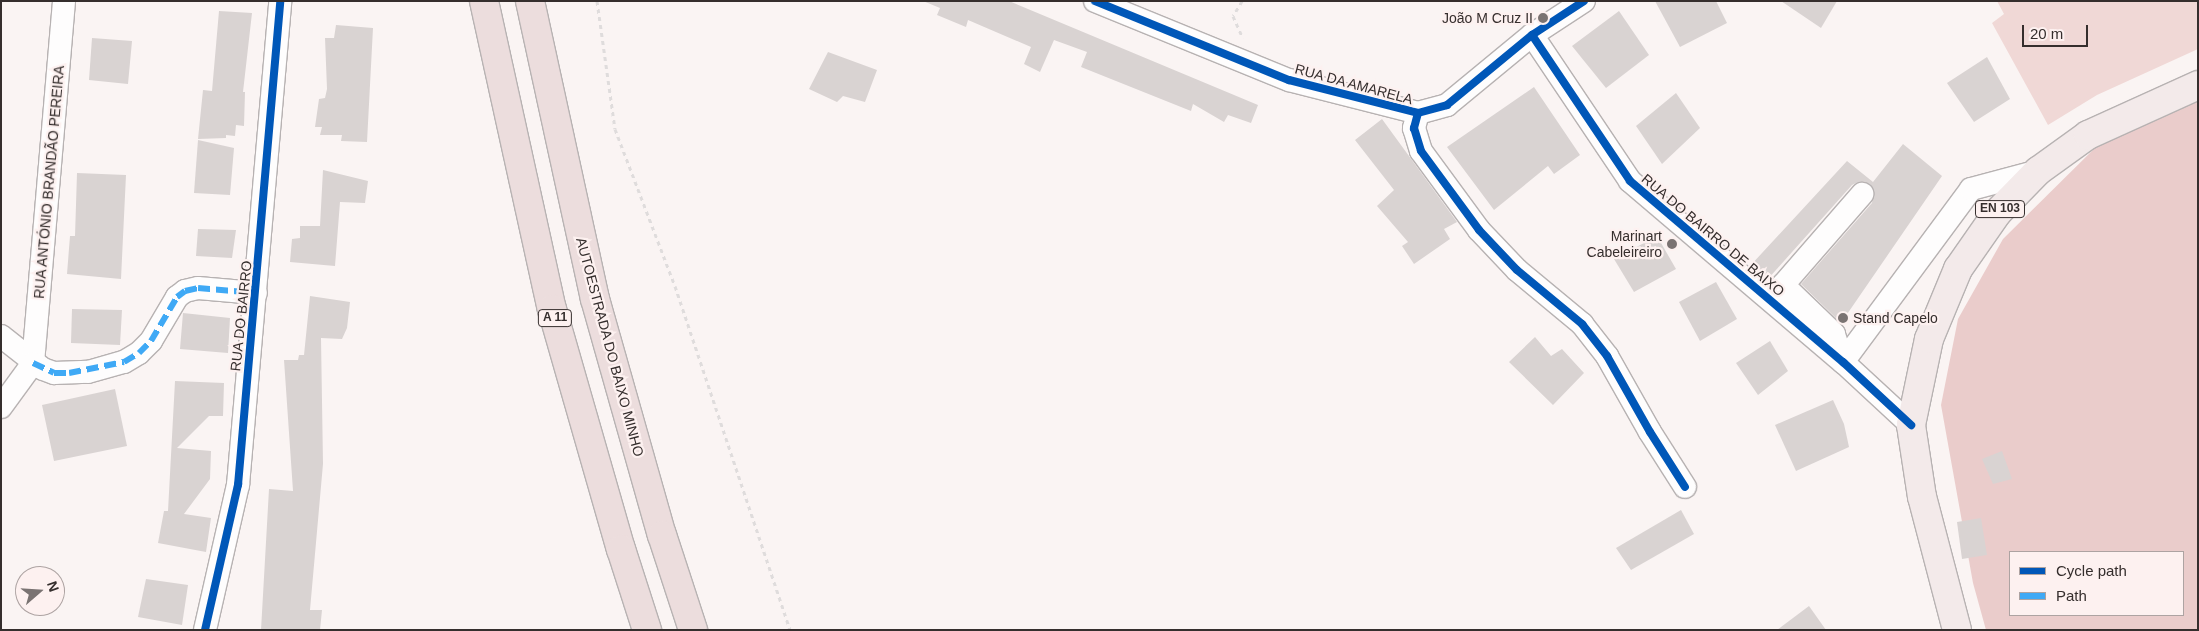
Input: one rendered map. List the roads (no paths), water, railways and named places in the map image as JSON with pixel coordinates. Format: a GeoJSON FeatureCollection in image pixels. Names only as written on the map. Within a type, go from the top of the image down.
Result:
{"type":"FeatureCollection","features":[{"type":"Feature","properties":{"kind":"highway","name":"A 11"},"geometry":{"type":"LineString","coordinates":[[484,1],[552,309],[621,550],[648,630]]}},
{"type":"Feature","properties":{"kind":"highway","name":"AUTOESTRADA DO BAIXO MINHO"},"geometry":{"type":"LineString","coordinates":[[530,1],[594,300],[662,536],[693,630]]}},
{"type":"Feature","properties":{"kind":"main road","name":"EN 103"},"geometry":{"type":"LineString","coordinates":[[1957,630],[1922,497],[1911,424],[1929,339],[1958,269],[1997,213],[2038,171],[2088,135],[2198,86]]}},
{"type":"Feature","properties":{"kind":"street","name":"RUA ANTÓNIO BRANDÃO PEREIRA"},"geometry":{"type":"LineString","coordinates":[[33,363],[64,1]]}},
{"type":"Feature","properties":{"kind":"street","name":"RUA DO BAIRRO"},"geometry":{"type":"LineString","coordinates":[[205,630],[238,484],[280,1]]}},
{"type":"Feature","properties":{"kind":"street","name":"RUA DA AMARELA"},"geometry":{"type":"LineString","coordinates":[[1096,1],[1289,80],[1418,113],[1447,105],[1532,35],[1584,1]]}},
{"type":"Feature","properties":{"kind":"street","name":"RUA DO BAIRRO DE BAIXO"},"geometry":{"type":"LineString","coordinates":[[1532,35],[1630,181],[1843,362],[1911,424]]}},
{"type":"Feature","properties":{"kind":"street"},"geometry":{"type":"LineString","coordinates":[[1418,113],[1414,128],[1421,151],[1479,230],[1517,270],[1582,324],[1601,348],[1685,487]]}},
{"type":"Feature","properties":{"kind":"street"},"geometry":{"type":"LineString","coordinates":[[1843,362],[1970,189],[2038,171]]}},
{"type":"Feature","properties":{"kind":"street"},"geometry":{"type":"LineString","coordinates":[[1843,362],[1834,334],[1783,285],[1862,194]]}},
{"type":"Feature","properties":{"kind":"street"},"geometry":{"type":"LineString","coordinates":[[1,336],[33,363],[54,373],[69,373],[124,362],[139,353],[151,341],[177,297],[185,291],[198,288],[256,293]]}},
{"type":"Feature","properties":{"kind":"street"},"geometry":{"type":"LineString","coordinates":[[1,407],[33,363]]}},
{"type":"Feature","properties":{"kind":"place","name":"João M Cruz II"},"geometry":{"type":"Point","coordinates":[1543,18]}},
{"type":"Feature","properties":{"kind":"place","name":"Marinart Cabeleireiro"},"geometry":{"type":"Point","coordinates":[1672,244]}},
{"type":"Feature","properties":{"kind":"place","name":"Stand Capelo"},"geometry":{"type":"Point","coordinates":[1843,318]}}]}
